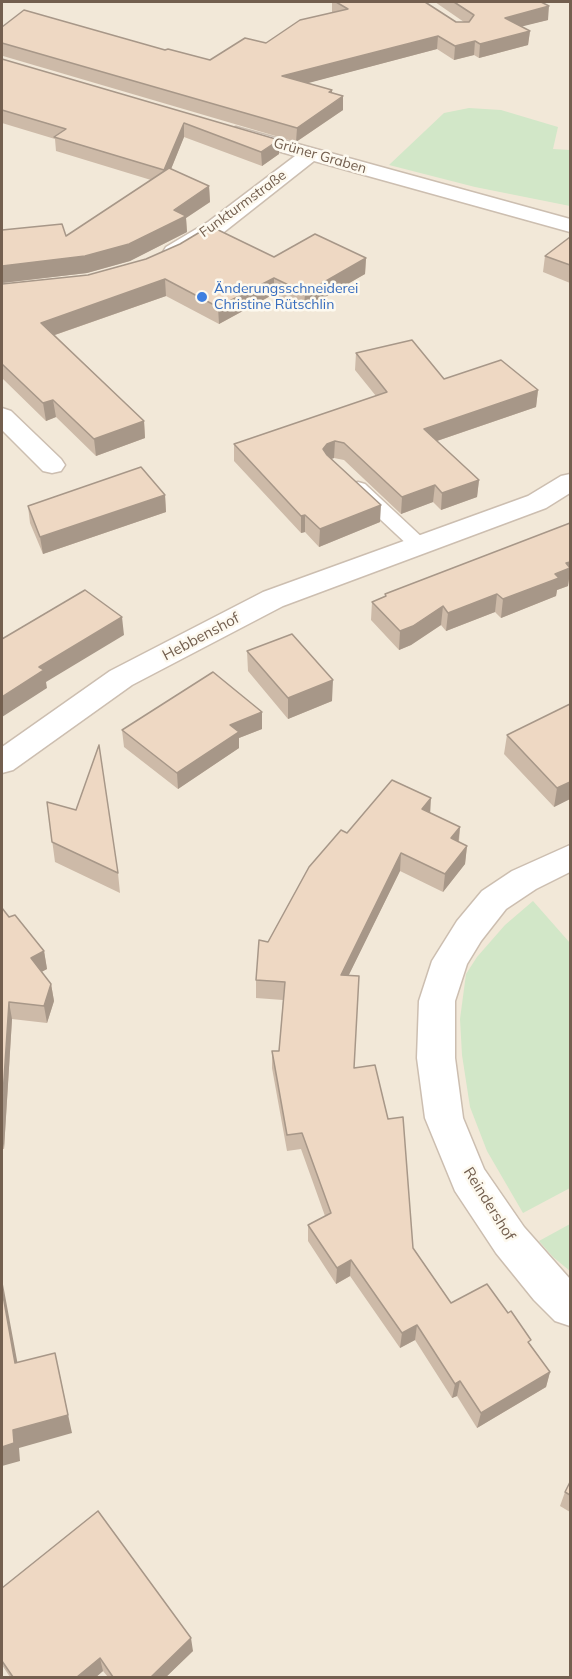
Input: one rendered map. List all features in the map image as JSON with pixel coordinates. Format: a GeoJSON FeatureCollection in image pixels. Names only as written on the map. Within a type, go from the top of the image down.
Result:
{"type":"FeatureCollection","features":[{"type":"Feature","properties":{"kind":"street","name":"Grüner Graben"},"geometry":{"type":"LineString","coordinates":[[220,128],[570,226]]}},
{"type":"Feature","properties":{"kind":"street","name":"Funkturmstraße"},"geometry":{"type":"LineString","coordinates":[[150,263],[216,227],[310,154]]}},
{"type":"Feature","properties":{"kind":"street"},"geometry":{"type":"LineString","coordinates":[[2,416],[52,465]]}},
{"type":"Feature","properties":{"kind":"street","name":"Hebbenshof"},"geometry":{"type":"LineString","coordinates":[[2,762],[121,678],[273,599],[537,502],[570,482]]}},
{"type":"Feature","properties":{"kind":"street","name":"Reindershof"},"geometry":{"type":"LineString","coordinates":[[570,858],[524,880],[494,900],[469,931],[450,961],[437,1000],[435,1058],[444,1118],[469,1179],[510,1240],[570,1307]]}},
{"type":"Feature","properties":{"kind":"lane"},"geometry":{"type":"LineString","coordinates":[[343,474],[418,544]]}},
{"type":"Feature","properties":{"kind":"shaded area"},"geometry":{"type":"Polygon","coordinates":[[[2,2],[570,2],[570,1677],[2,1677],[2,2]]]}},
{"type":"Feature","properties":{"kind":"green space"},"geometry":{"type":"Polygon","coordinates":[[[469,108],[501,110],[558,127],[553,149],[570,150],[570,206],[475,187],[389,165],[444,113],[469,108]]]}},
{"type":"Feature","properties":{"kind":"green space"},"geometry":{"type":"Polygon","coordinates":[[[533,901],[570,943],[570,1188],[523,1213],[487,1151],[470,1107],[462,1055],[460,1019],[466,974],[477,957],[505,925],[533,901]]]}},
{"type":"Feature","properties":{"kind":"green space"},"geometry":{"type":"Polygon","coordinates":[[[570,1224],[570,1271],[539,1241],[570,1224]]]}},
{"type":"Feature","properties":{"kind":"building"},"geometry":{"type":"Polygon","coordinates":[[[336,2],[425,2],[456,22],[469,22],[474,15],[454,2],[541,2],[549,6],[505,18],[530,31],[480,44],[475,41],[455,46],[438,36],[282,76],[332,90],[329,92],[343,96],[297,128],[2,43],[2,27],[24,10],[165,50],[210,60],[245,38],[266,43],[300,20],[348,9],[336,2]]]}},
{"type":"Feature","properties":{"kind":"building"},"geometry":{"type":"Polygon","coordinates":[[[2,59],[279,140],[261,152],[184,123],[164,170],[54,137],[66,129],[2,110],[2,59]]]}},
{"type":"Feature","properties":{"kind":"building"},"geometry":{"type":"Polygon","coordinates":[[[169,168],[209,186],[174,210],[186,216],[129,244],[85,256],[2,266],[2,230],[62,224],[66,236],[169,168]]]}},
{"type":"Feature","properties":{"kind":"building"},"geometry":{"type":"Polygon","coordinates":[[[210,226],[274,257],[315,234],[366,258],[305,293],[274,278],[218,307],[165,279],[41,323],[144,421],[94,439],[53,400],[43,403],[2,364],[2,284],[88,275],[146,259],[180,244],[210,226]]]}},
{"type":"Feature","properties":{"kind":"building"},"geometry":{"type":"Polygon","coordinates":[[[570,237],[570,265],[545,256],[570,237]]]}},
{"type":"Feature","properties":{"kind":"building"},"geometry":{"type":"Polygon","coordinates":[[[412,340],[444,379],[501,360],[538,390],[424,429],[479,480],[442,493],[435,485],[402,497],[344,443],[335,441],[327,444],[323,449],[327,455],[381,505],[320,529],[305,515],[301,516],[234,444],[387,392],[356,353],[412,340]]]}},
{"type":"Feature","properties":{"kind":"building"},"geometry":{"type":"Polygon","coordinates":[[[141,467],[165,495],[40,537],[28,506],[141,467]]]}},
{"type":"Feature","properties":{"kind":"building"},"geometry":{"type":"Polygon","coordinates":[[[570,523],[570,562],[566,563],[570,568],[555,574],[559,578],[503,599],[497,594],[448,613],[443,606],[413,626],[400,631],[372,602],[386,596],[385,594],[570,523]]]}},
{"type":"Feature","properties":{"kind":"building"},"geometry":{"type":"Polygon","coordinates":[[[85,590],[122,617],[39,667],[44,670],[2,697],[2,639],[85,590]]]}},
{"type":"Feature","properties":{"kind":"building"},"geometry":{"type":"Polygon","coordinates":[[[292,634],[333,680],[288,698],[247,651],[292,634]]]}},
{"type":"Feature","properties":{"kind":"building"},"geometry":{"type":"Polygon","coordinates":[[[213,672],[262,712],[230,725],[239,732],[177,773],[122,730],[213,672]]]}},
{"type":"Feature","properties":{"kind":"building"},"geometry":{"type":"Polygon","coordinates":[[[570,704],[570,782],[557,788],[507,735],[570,704]]]}},
{"type":"Feature","properties":{"kind":"building"},"geometry":{"type":"Polygon","coordinates":[[[99,745],[118,873],[52,842],[47,802],[76,810],[99,745]]]}},
{"type":"Feature","properties":{"kind":"building"},"geometry":{"type":"Polygon","coordinates":[[[392,780],[431,798],[422,809],[460,827],[451,838],[467,846],[445,874],[401,853],[341,975],[359,976],[354,1068],[375,1065],[388,1119],[403,1117],[413,1248],[451,1303],[487,1284],[508,1313],[511,1311],[531,1340],[528,1342],[550,1372],[481,1413],[460,1381],[455,1384],[417,1325],[402,1333],[351,1260],[337,1268],[308,1225],[331,1213],[302,1133],[287,1135],[272,1051],[279,1051],[285,982],[256,980],[259,940],[268,942],[309,867],[341,830],[347,833],[392,780]]]}},
{"type":"Feature","properties":{"kind":"building"},"geometry":{"type":"Polygon","coordinates":[[[2,908],[9,917],[15,915],[44,951],[31,958],[51,984],[44,1006],[9,1002],[2,1110],[2,908]]]}},
{"type":"Feature","properties":{"kind":"building"},"geometry":{"type":"Polygon","coordinates":[[[2,1290],[15,1363],[55,1353],[68,1415],[13,1430],[14,1443],[2,1447],[2,1290]]]}},
{"type":"Feature","properties":{"kind":"building"},"geometry":{"type":"Polygon","coordinates":[[[570,1482],[570,1495],[565,1492],[570,1482]]]}},
{"type":"Feature","properties":{"kind":"building"},"geometry":{"type":"Polygon","coordinates":[[[98,1511],[191,1638],[151,1677],[113,1677],[100,1658],[77,1677],[13,1677],[2,1661],[2,1588],[98,1511]]]}},
{"type":"Feature","properties":{"kind":"place","name":"Änderungsschneiderei Christine Rütschlin"},"geometry":{"type":"Point","coordinates":[202,297]}}]}
